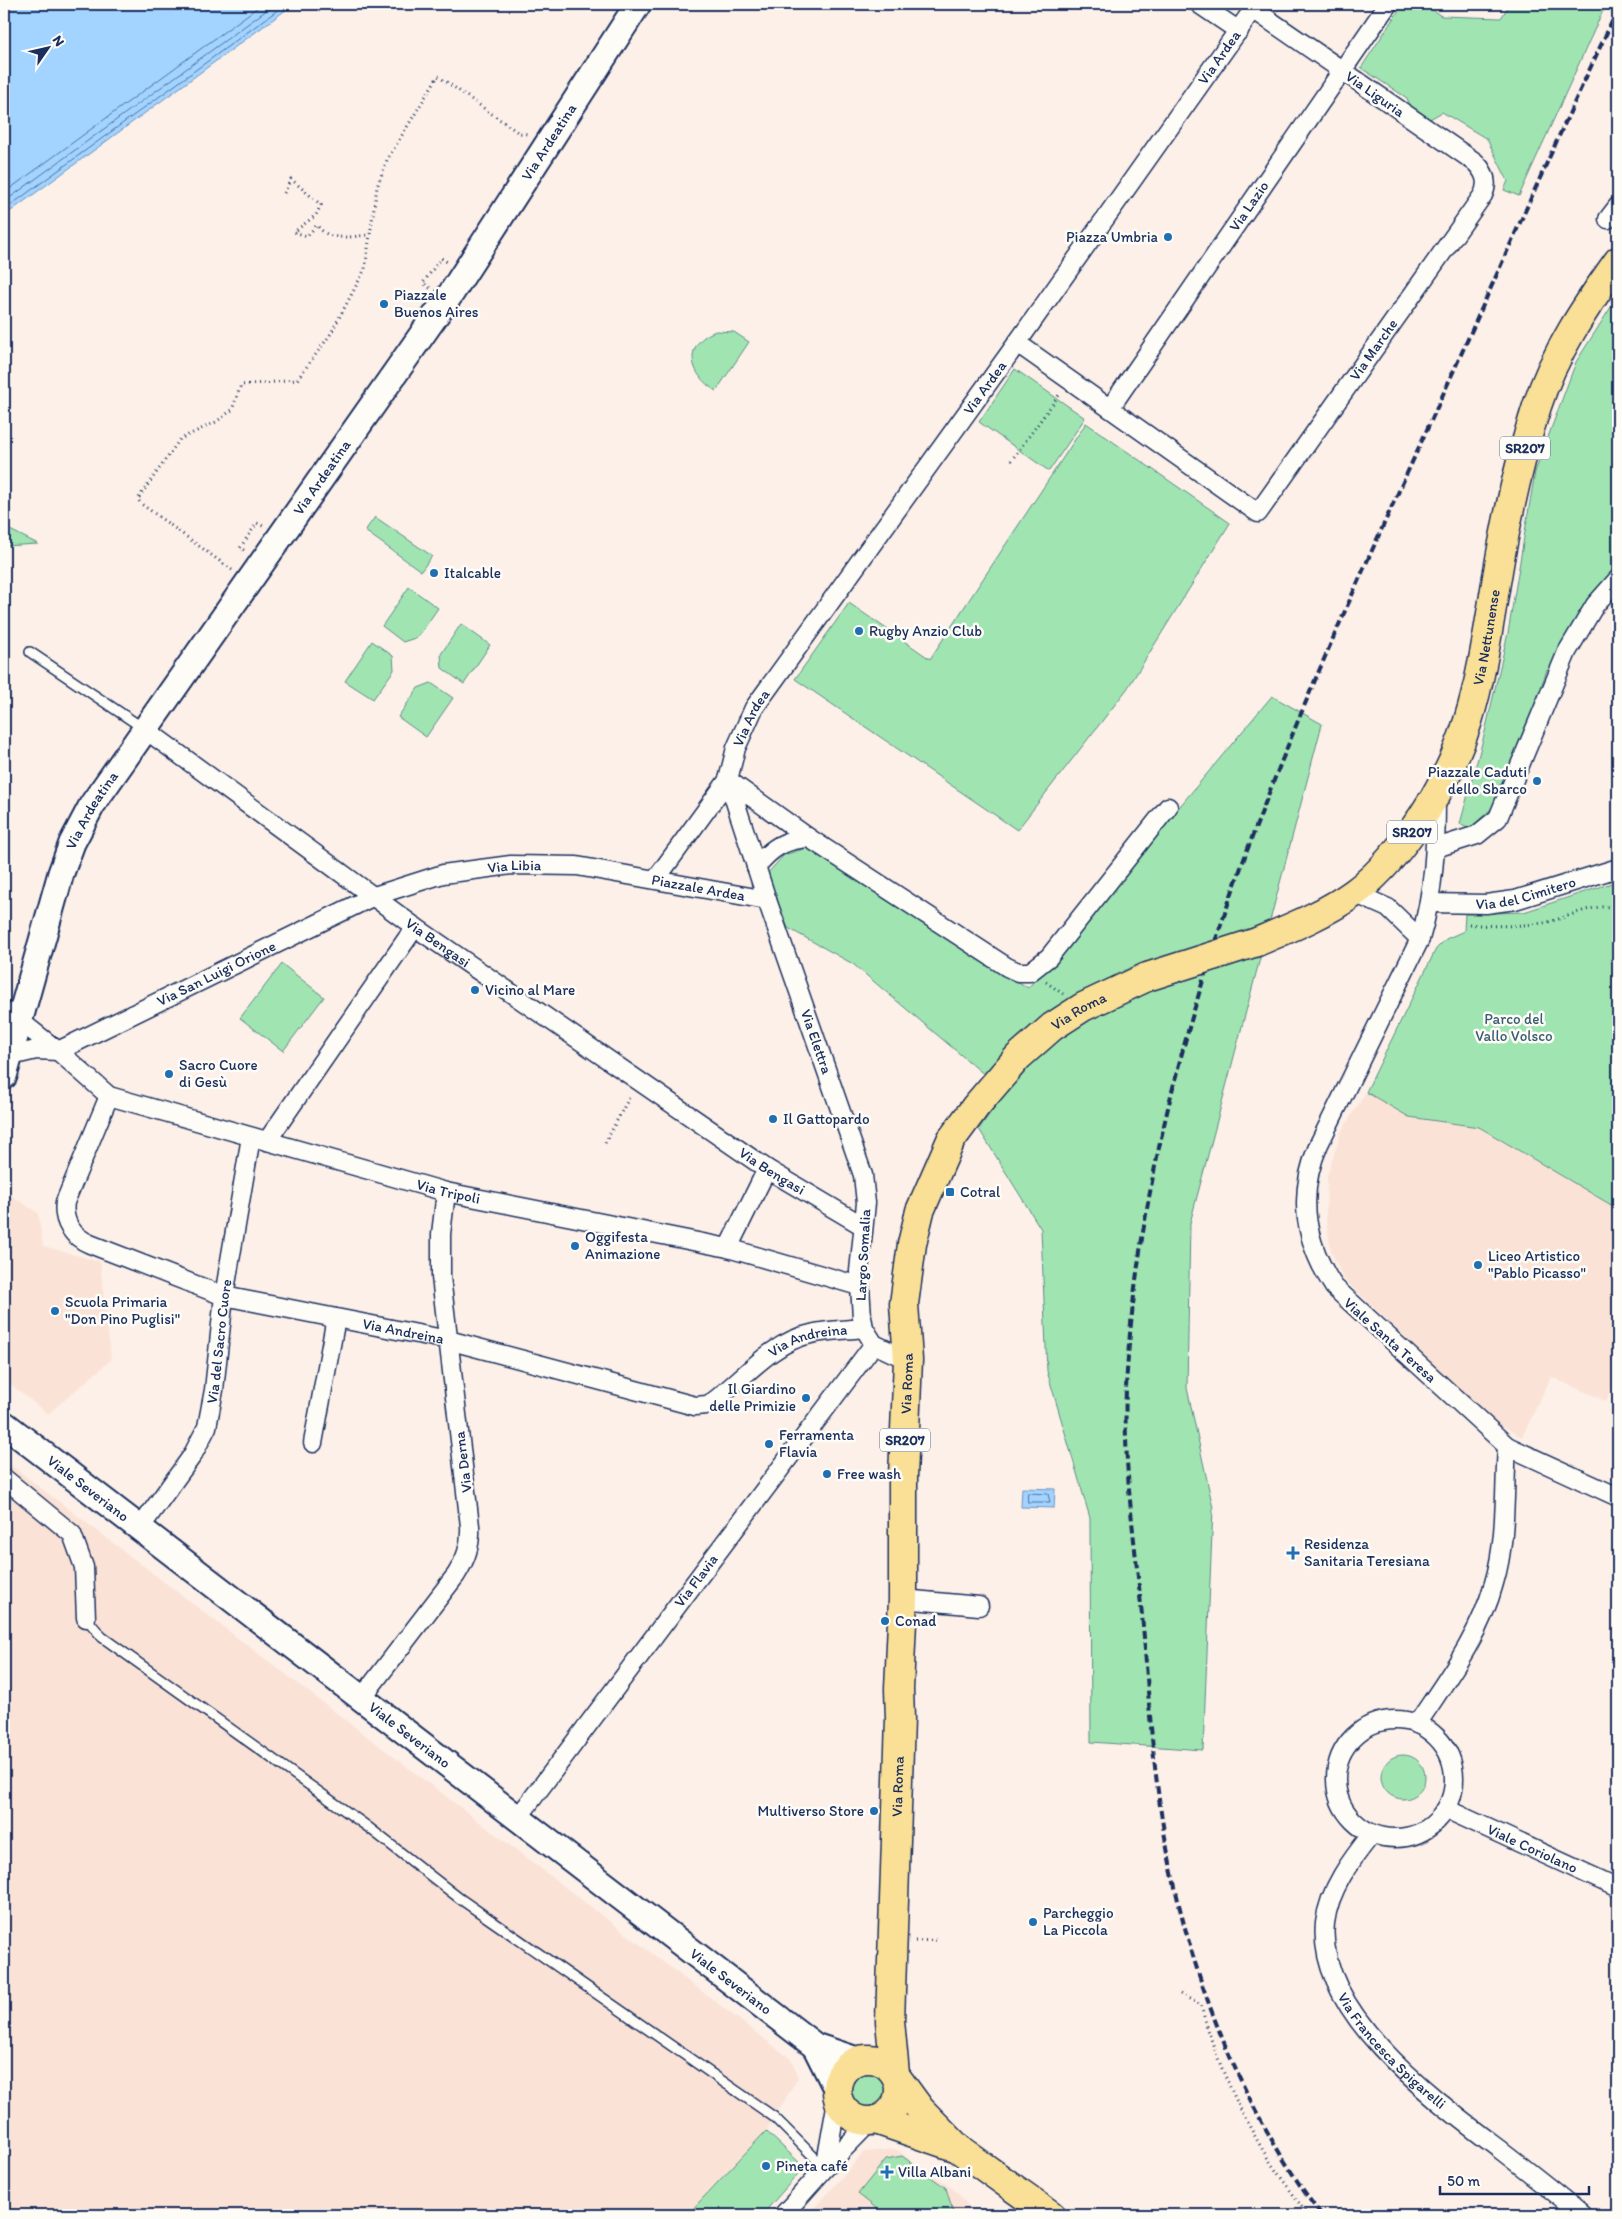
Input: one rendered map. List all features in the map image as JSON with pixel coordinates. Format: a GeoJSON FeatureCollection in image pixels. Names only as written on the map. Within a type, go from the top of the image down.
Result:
{"type":"FeatureCollection","features":[{"type":"Feature","properties":{"kind":"main road","name":"Via Ardeatina"},"geometry":{"type":"LineString","coordinates":[[8,1015],[34,964],[61,873],[72,843],[92,805],[452,292],[638,4]]}},
{"type":"Feature","properties":{"kind":"main road","name":"Via Nettunense"},"geometry":{"type":"LineString","coordinates":[[1257,942],[1316,916],[1354,892],[1391,858],[1436,798],[1463,742],[1474,703],[1508,521],[1537,404],[1552,366],[1568,337],[1618,261]]}},
{"type":"Feature","properties":{"kind":"main road","name":"Via Roma"},"geometry":{"type":"LineString","coordinates":[[897,2077],[891,2044],[890,2008],[903,1599],[904,1476],[908,1360],[904,1304],[912,1244],[920,1211],[951,1140],[1003,1073],[1034,1042],[1083,1007],[1147,977],[1257,942]]}},
{"type":"Feature","properties":{"kind":"main road"},"geometry":{"type":"LineString","coordinates":[[7,1066],[8,1015]]}},
{"type":"Feature","properties":{"kind":"main road","name":"Viale Severiano"},"geometry":{"type":"LineString","coordinates":[[4,1424],[815,2046],[860,2060]]}},
{"type":"Feature","properties":{"kind":"main road","name":"Via Roma"},"geometry":{"type":"LineString","coordinates":[[860,2060],[890,2008]]}},
{"type":"Feature","properties":{"kind":"main road","name":"Viale Severiano"},"geometry":{"type":"LineString","coordinates":[[815,2046],[837,2093]]}},
{"type":"Feature","properties":{"kind":"main road"},"geometry":{"type":"LineString","coordinates":[[959,2149],[873,2121],[853,2117],[841,2104],[837,2093],[842,2072],[860,2060],[870,2058],[885,2063],[920,2109],[959,2149],[1040,2212]]}},
{"type":"Feature","properties":{"kind":"main road"},"geometry":{"type":"LineString","coordinates":[[873,2121],[893,2109],[898,2100],[897,2077]]}},
{"type":"Feature","properties":{"kind":"street"},"geometry":{"type":"LineString","coordinates":[[1200,4],[1239,31]]}},
{"type":"Feature","properties":{"kind":"street","name":"Via Lazio"},"geometry":{"type":"LineString","coordinates":[[1110,408],[1388,4]]}},
{"type":"Feature","properties":{"kind":"street","name":"Via Ardea"},"geometry":{"type":"LineString","coordinates":[[728,780],[742,733],[760,698],[1017,343],[1255,6]]}},
{"type":"Feature","properties":{"kind":"street","name":"Via Liguria"},"geometry":{"type":"LineString","coordinates":[[1255,6],[1343,71],[1475,162],[1483,172],[1487,186]]}},
{"type":"Feature","properties":{"kind":"street","name":"Via Marche"},"geometry":{"type":"LineString","coordinates":[[1110,408],[1258,513],[1483,195],[1487,186]]}},
{"type":"Feature","properties":{"kind":"street"},"geometry":{"type":"LineString","coordinates":[[1017,343],[1110,408]]}},
{"type":"Feature","properties":{"kind":"street"},"geometry":{"type":"LineString","coordinates":[[1436,848],[1477,834],[1498,818],[1567,652],[1595,605],[1618,579]]}},
{"type":"Feature","properties":{"kind":"street","name":"Via Bengasi"},"geometry":{"type":"LineString","coordinates":[[146,730],[415,927],[767,1169],[863,1226]]}},
{"type":"Feature","properties":{"kind":"street"},"geometry":{"type":"LineString","coordinates":[[728,780],[809,838],[1007,967],[1018,972],[1030,972],[1049,957],[1168,808]]}},
{"type":"Feature","properties":{"kind":"street","name":"Piazzale Ardea"},"geometry":{"type":"LineString","coordinates":[[728,780],[756,867],[767,900],[656,879],[728,780]]}},
{"type":"Feature","properties":{"kind":"street","name":"Viale Santa Teresa"},"geometry":{"type":"LineString","coordinates":[[1436,798],[1436,848],[1429,903],[1420,939],[1312,1161],[1305,1191],[1306,1224],[1319,1262],[1339,1293],[1507,1446],[1618,1498]]}},
{"type":"Feature","properties":{"kind":"street","name":"Piazzale Ardea"},"geometry":{"type":"LineString","coordinates":[[756,867],[769,851],[783,843],[809,838]]}},
{"type":"Feature","properties":{"kind":"street","name":"Via Libia"},"geometry":{"type":"LineString","coordinates":[[374,896],[443,874],[510,865],[577,866],[656,879]]}},
{"type":"Feature","properties":{"kind":"street","name":"Via del Cimitero"},"geometry":{"type":"LineString","coordinates":[[1429,903],[1486,904],[1515,900],[1618,868]]}},
{"type":"Feature","properties":{"kind":"street"},"geometry":{"type":"LineString","coordinates":[[1354,892],[1388,908],[1420,939]]}},
{"type":"Feature","properties":{"kind":"street","name":"Via San Luigi Orione"},"geometry":{"type":"LineString","coordinates":[[58,1051],[374,896]]}},
{"type":"Feature","properties":{"kind":"street","name":"Via Elettra"},"geometry":{"type":"LineString","coordinates":[[767,900],[860,1163],[865,1184]]}},
{"type":"Feature","properties":{"kind":"street","name":"Via del Sacro Cuore"},"geometry":{"type":"LineString","coordinates":[[140,1528],[192,1456],[204,1435],[213,1398],[224,1296],[259,1139],[415,927]]}},
{"type":"Feature","properties":{"kind":"street","name":"Via Tripoli"},"geometry":{"type":"LineString","coordinates":[[8,1015],[58,1051],[109,1096],[446,1192],[728,1248],[859,1286]]}},
{"type":"Feature","properties":{"kind":"street"},"geometry":{"type":"LineString","coordinates":[[7,1066],[36,1050],[58,1051]]}},
{"type":"Feature","properties":{"kind":"street","name":"Via Andreina"},"geometry":{"type":"LineString","coordinates":[[109,1096],[65,1202],[65,1217],[71,1230],[78,1238],[90,1244],[224,1296],[448,1340],[701,1406],[714,1401],[758,1364],[791,1341],[810,1334],[864,1328]]}},
{"type":"Feature","properties":{"kind":"street"},"geometry":{"type":"LineString","coordinates":[[728,1248],[767,1169]]}},
{"type":"Feature","properties":{"kind":"street","name":"Largo Somalia"},"geometry":{"type":"LineString","coordinates":[[865,1184],[866,1203],[859,1286],[864,1328],[874,1344]]}},
{"type":"Feature","properties":{"kind":"street","name":"Via Derna"},"geometry":{"type":"LineString","coordinates":[[361,1699],[456,1575],[468,1549],[470,1526],[448,1340],[440,1253],[441,1224],[446,1192]]}},
{"type":"Feature","properties":{"kind":"street"},"geometry":{"type":"LineString","coordinates":[[313,1443],[336,1318]]}},
{"type":"Feature","properties":{"kind":"street"},"geometry":{"type":"LineString","coordinates":[[874,1344],[908,1360]]}},
{"type":"Feature","properties":{"kind":"street","name":"Via Flavia"},"geometry":{"type":"LineString","coordinates":[[517,1819],[874,1344]]}},
{"type":"Feature","properties":{"kind":"street"},"geometry":{"type":"LineString","coordinates":[[1417,1724],[1464,1653],[1488,1602],[1500,1559],[1507,1446]]}},
{"type":"Feature","properties":{"kind":"street"},"geometry":{"type":"LineString","coordinates":[[4,1478],[72,1534],[84,1567],[86,1618]]}},
{"type":"Feature","properties":{"kind":"street"},"geometry":{"type":"LineString","coordinates":[[903,1599],[979,1606]]}},
{"type":"Feature","properties":{"kind":"street"},"geometry":{"type":"LineString","coordinates":[[1396,1719],[1417,1724],[1434,1734],[1449,1757],[1453,1770],[1453,1790],[1446,1809],[1436,1822],[1422,1832],[1405,1838],[1388,1838],[1372,1834],[1354,1823],[1342,1806],[1336,1786],[1339,1760],[1344,1747],[1358,1732],[1376,1722],[1396,1719]]}},
{"type":"Feature","properties":{"kind":"street","name":"Viale Coriolano"},"geometry":{"type":"LineString","coordinates":[[1446,1809],[1618,1888]]}},
{"type":"Feature","properties":{"kind":"street","name":"Via Francesca Spigarelli"},"geometry":{"type":"LineString","coordinates":[[1372,1834],[1339,1881],[1329,1906],[1325,1923],[1328,1954],[1347,2001],[1362,2026],[1379,2046],[1428,2094],[1582,2215]]}},
{"type":"Feature","properties":{"kind":"street"},"geometry":{"type":"LineString","coordinates":[[825,2168],[837,2093]]}},
{"type":"Feature","properties":{"kind":"street"},"geometry":{"type":"LineString","coordinates":[[783,2215],[825,2168],[873,2121]]}},
{"type":"Feature","properties":{"kind":"lane"},"geometry":{"type":"LineString","coordinates":[[30,652],[146,730]]}},
{"type":"Feature","properties":{"kind":"lane"},"geometry":{"type":"LineString","coordinates":[[86,1618],[102,1637],[368,1828],[459,1898],[774,2117],[825,2168]]}},
{"type":"Feature","properties":{"kind":"path"},"geometry":{"type":"LineString","coordinates":[[235,572],[140,503],[138,498],[180,438],[216,422],[232,410],[241,385],[298,380],[330,335],[365,269],[376,187],[387,160],[438,76],[519,133],[529,134]]}},
{"type":"Feature","properties":{"kind":"path"},"geometry":{"type":"LineString","coordinates":[[284,193],[291,179],[321,205],[316,215],[294,232],[307,236],[317,225],[323,234],[335,237],[370,234]]}},
{"type":"Feature","properties":{"kind":"path"},"geometry":{"type":"LineString","coordinates":[[1011,461],[1070,380]]}},
{"type":"Feature","properties":{"kind":"path"},"geometry":{"type":"LineString","coordinates":[[1030,972],[1083,1007]]}},
{"type":"Feature","properties":{"kind":"path"},"geometry":{"type":"LineString","coordinates":[[605,1143],[638,1080]]}},
{"type":"Feature","properties":{"kind":"path"},"geometry":{"type":"LineString","coordinates":[[1180,1994],[1201,2005],[1209,2035],[1238,2102],[1265,2154],[1307,2215]]}},
{"type":"Feature","properties":{"kind":"shaded area","name":"Liceo Artistico \"Pablo Picasso\""},"geometry":{"type":"Polygon","coordinates":[[[1366,1092],[1409,1117],[1478,1127],[1618,1209],[1618,1375],[1606,1401],[1551,1377],[1522,1437],[1491,1420],[1343,1278],[1331,1251],[1326,1219],[1327,1176],[1342,1130],[1366,1092]]]}},
{"type":"Feature","properties":{"kind":"shaded area","name":"Scuola Primaria \"Don Pino Puglisi\""},"geometry":{"type":"Polygon","coordinates":[[[4,1191],[38,1213],[43,1246],[100,1262],[111,1360],[48,1414],[4,1379],[4,1191]]]}},
{"type":"Feature","properties":{"kind":"shaded area"},"geometry":{"type":"Polygon","coordinates":[[[4,1460],[792,2060],[798,2078],[766,2131],[687,2215],[4,2215],[4,1460]]]}},
{"type":"Feature","properties":{"kind":"shaded area","name":"Villa Albani"},"geometry":{"type":"Polygon","coordinates":[[[895,2149],[957,2192],[976,2215],[809,2215],[864,2152],[895,2149]]]}},
{"type":"Feature","properties":{"kind":"green space"},"geometry":{"type":"Polygon","coordinates":[[[1403,4],[1424,4],[1441,16],[1501,18],[1510,4],[1606,4],[1519,196],[1504,190],[1508,181],[1487,139],[1442,112],[1418,126],[1407,98],[1361,68],[1403,4]]]}},
{"type":"Feature","properties":{"kind":"green space"},"geometry":{"type":"Polygon","coordinates":[[[1618,296],[1618,570],[1581,611],[1553,672],[1547,670],[1501,800],[1469,829],[1460,824],[1485,732],[1508,633],[1535,472],[1576,362],[1618,296]]]}},
{"type":"Feature","properties":{"kind":"green space"},"geometry":{"type":"Polygon","coordinates":[[[716,331],[734,332],[749,342],[716,391],[700,377],[693,360],[694,351],[698,343],[705,336],[716,331]]]}},
{"type":"Feature","properties":{"kind":"green space"},"geometry":{"type":"Polygon","coordinates":[[[1015,369],[1085,418],[1049,471],[979,422],[1015,369]]]}},
{"type":"Feature","properties":{"kind":"green space"},"geometry":{"type":"Polygon","coordinates":[[[1086,423],[1230,523],[1127,689],[1017,830],[795,679],[849,603],[930,659],[1086,423]]]}},
{"type":"Feature","properties":{"kind":"green space"},"geometry":{"type":"Polygon","coordinates":[[[375,517],[432,556],[421,571],[365,531],[375,517]]]}},
{"type":"Feature","properties":{"kind":"green space"},"geometry":{"type":"Polygon","coordinates":[[[4,527],[38,544],[4,546],[4,527]]]}},
{"type":"Feature","properties":{"kind":"green space"},"geometry":{"type":"Polygon","coordinates":[[[409,587],[438,608],[418,637],[403,642],[382,626],[409,587]]]}},
{"type":"Feature","properties":{"kind":"green space"},"geometry":{"type":"Polygon","coordinates":[[[461,624],[490,645],[464,684],[442,668],[441,654],[461,624]]]}},
{"type":"Feature","properties":{"kind":"green space"},"geometry":{"type":"Polygon","coordinates":[[[372,641],[393,656],[394,670],[373,699],[345,681],[372,641]]]}},
{"type":"Feature","properties":{"kind":"green space"},"geometry":{"type":"Polygon","coordinates":[[[431,683],[453,698],[426,737],[398,717],[418,688],[431,683]]]}},
{"type":"Feature","properties":{"kind":"green space"},"geometry":{"type":"Polygon","coordinates":[[[1272,696],[1322,724],[1190,1223],[1187,1388],[1213,1508],[1203,1750],[1091,1742],[1090,1518],[1047,1371],[1041,1229],[979,1129],[1005,1092],[853,964],[788,928],[767,874],[784,855],[810,847],[1028,988],[1272,696]]]}},
{"type":"Feature","properties":{"kind":"green space","name":"Parco del Vallo Volsco"},"geometry":{"type":"Polygon","coordinates":[[[1618,881],[1618,1209],[1479,1127],[1409,1117],[1366,1092],[1436,949],[1446,939],[1464,931],[1465,914],[1524,912],[1618,881]]]}},
{"type":"Feature","properties":{"kind":"green space"},"geometry":{"type":"Polygon","coordinates":[[[282,964],[324,997],[283,1051],[240,1018],[282,964]]]}},
{"type":"Feature","properties":{"kind":"green space"},"geometry":{"type":"Polygon","coordinates":[[[1403,1755],[1415,1759],[1421,1765],[1425,1777],[1421,1789],[1415,1795],[1403,1799],[1391,1795],[1385,1789],[1381,1777],[1385,1765],[1391,1759],[1403,1755]]]}},
{"type":"Feature","properties":{"kind":"green space"},"geometry":{"type":"Polygon","coordinates":[[[868,2068],[880,2072],[886,2078],[890,2090],[886,2102],[880,2108],[868,2112],[856,2108],[850,2102],[846,2090],[850,2078],[856,2072],[868,2068]]]}},
{"type":"Feature","properties":{"kind":"green space"},"geometry":{"type":"Polygon","coordinates":[[[766,2131],[804,2167],[762,2215],[687,2215],[766,2131]]]}},
{"type":"Feature","properties":{"kind":"green space"},"geometry":{"type":"Polygon","coordinates":[[[902,2156],[946,2188],[954,2215],[885,2215],[858,2194],[886,2159],[902,2156]]]}},
{"type":"Feature","properties":{"kind":"water"},"geometry":{"type":"Polygon","coordinates":[[[4,4],[294,4],[4,216],[4,4]]]}},
{"type":"Feature","properties":{"kind":"water"},"geometry":{"type":"Polygon","coordinates":[[[1022,1488],[1055,1489],[1054,1508],[1021,1507],[1022,1488]]]}},
{"type":"Feature","properties":{"kind":"railway"},"geometry":{"type":"LineString","coordinates":[[1321,2215],[1294,2177],[1270,2137],[1228,2052],[1195,1964],[1167,1847],[1152,1743],[1126,1444],[1127,1371],[1140,1249],[1163,1130],[1193,1012],[1231,897],[1273,783],[1369,558],[1618,9]]}},
{"type":"Feature","properties":{"kind":"place","name":"Piazza Umbria"},"geometry":{"type":"Point","coordinates":[1168,237]}},
{"type":"Feature","properties":{"kind":"place","name":"Piazzale Buenos Aires"},"geometry":{"type":"Point","coordinates":[384,304]}},
{"type":"Feature","properties":{"kind":"place","name":"Italcable"},"geometry":{"type":"Point","coordinates":[434,573]}},
{"type":"Feature","properties":{"kind":"place","name":"Rugby Anzio Club"},"geometry":{"type":"Point","coordinates":[859,631]}},
{"type":"Feature","properties":{"kind":"place","name":"Piazzale Caduti dello Sbarco"},"geometry":{"type":"Point","coordinates":[1537,781]}},
{"type":"Feature","properties":{"kind":"place","name":"Vicino al Mare"},"geometry":{"type":"Point","coordinates":[475,990]}},
{"type":"Feature","properties":{"kind":"place","name":"Sacro Cuore di Gesù"},"geometry":{"type":"Point","coordinates":[169,1074]}},
{"type":"Feature","properties":{"kind":"place","name":"Il Gattopardo"},"geometry":{"type":"Point","coordinates":[773,1119]}},
{"type":"Feature","properties":{"kind":"place","name":"Cotral"},"geometry":{"type":"Point","coordinates":[950,1192]}},
{"type":"Feature","properties":{"kind":"place","name":"Oggifesta Animazione"},"geometry":{"type":"Point","coordinates":[575,1246]}},
{"type":"Feature","properties":{"kind":"place","name":"Liceo Artistico \"Pablo Picasso\""},"geometry":{"type":"Point","coordinates":[1478,1265]}},
{"type":"Feature","properties":{"kind":"place","name":"Scuola Primaria \"Don Pino Puglisi\""},"geometry":{"type":"Point","coordinates":[55,1311]}},
{"type":"Feature","properties":{"kind":"place","name":"Il Giardino delle Primizie"},"geometry":{"type":"Point","coordinates":[806,1398]}},
{"type":"Feature","properties":{"kind":"place","name":"Ferramenta Flavia"},"geometry":{"type":"Point","coordinates":[769,1444]}},
{"type":"Feature","properties":{"kind":"place","name":"Free wash"},"geometry":{"type":"Point","coordinates":[827,1474]}},
{"type":"Feature","properties":{"kind":"place","name":"Residenza Sanitaria Teresiana"},"geometry":{"type":"Point","coordinates":[1293,1553]}},
{"type":"Feature","properties":{"kind":"place","name":"Conad"},"geometry":{"type":"Point","coordinates":[885,1621]}},
{"type":"Feature","properties":{"kind":"place","name":"Multiverso Store"},"geometry":{"type":"Point","coordinates":[874,1811]}},
{"type":"Feature","properties":{"kind":"place","name":"Parcheggio La Piccola"},"geometry":{"type":"Point","coordinates":[1033,1922]}},
{"type":"Feature","properties":{"kind":"place","name":"Pineta café"},"geometry":{"type":"Point","coordinates":[766,2166]}},
{"type":"Feature","properties":{"kind":"place","name":"Villa Albani"},"geometry":{"type":"Point","coordinates":[887,2172]}}]}
